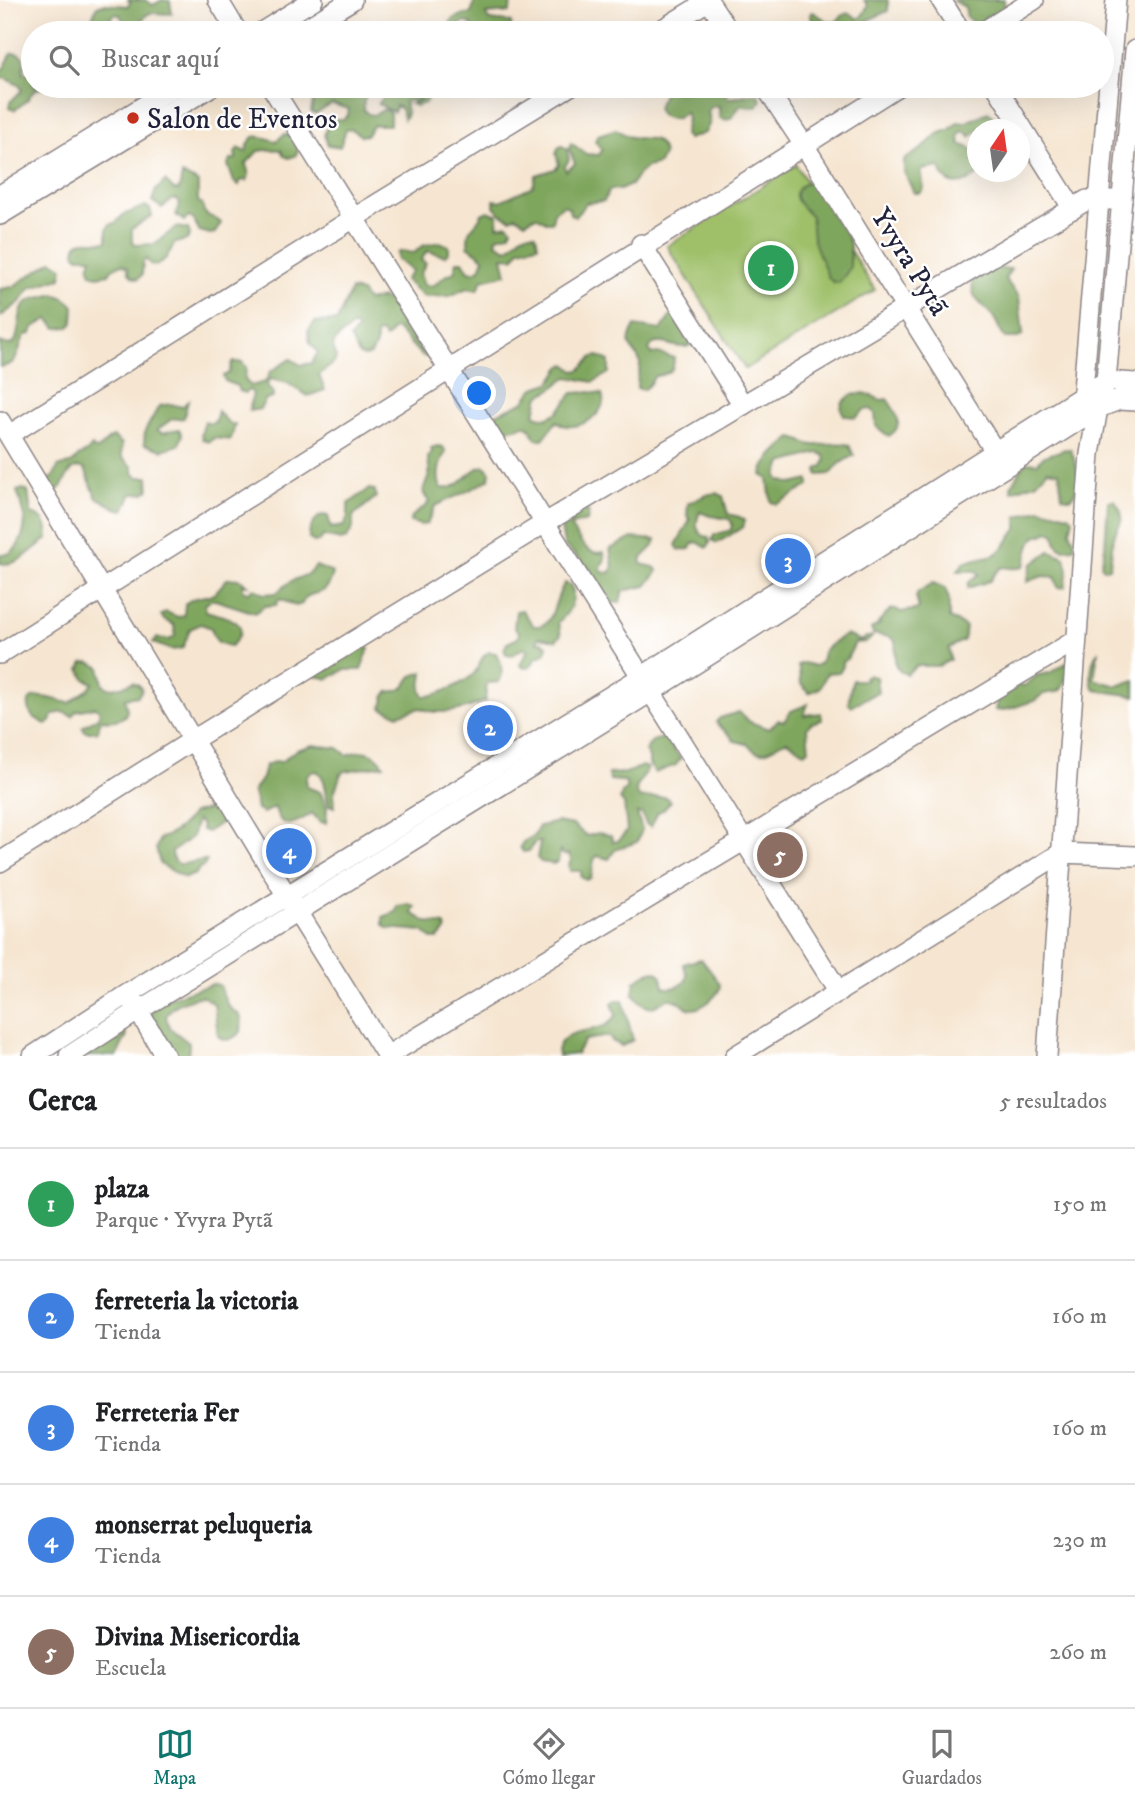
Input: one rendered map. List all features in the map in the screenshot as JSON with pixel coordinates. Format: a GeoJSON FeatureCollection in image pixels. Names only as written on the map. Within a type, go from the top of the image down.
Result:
{"type":"FeatureCollection","features":[{"type":"Feature","properties":{"kind":"street"},"geometry":{"type":"LineString","coordinates":[[218,0],[231,21]]}},
{"type":"Feature","properties":{"kind":"street"},"geometry":{"type":"LineString","coordinates":[[279,21],[313,0]]}},
{"type":"Feature","properties":{"kind":"street"},"geometry":{"type":"LineString","coordinates":[[318,21],[352,0]]}},
{"type":"Feature","properties":{"kind":"street"},"geometry":{"type":"LineString","coordinates":[[675,21],[708,0],[722,21]]}},
{"type":"Feature","properties":{"kind":"street"},"geometry":{"type":"LineString","coordinates":[[941,0],[954,21]]}},
{"type":"Feature","properties":{"kind":"street"},"geometry":{"type":"LineString","coordinates":[[1000,21],[1034,0]]}},
{"type":"Feature","properties":{"kind":"street"},"geometry":{"type":"LineString","coordinates":[[1114,25],[1116,0]]}},
{"type":"Feature","properties":{"kind":"street"},"geometry":{"type":"LineString","coordinates":[[1047,1056],[1090,454],[1106,381],[1135,50]]}},
{"type":"Feature","properties":{"kind":"street"},"geometry":{"type":"LineString","coordinates":[[0,195],[157,98]]}},
{"type":"Feature","properties":{"kind":"street"},"geometry":{"type":"LineString","coordinates":[[0,215],[192,98]]}},
{"type":"Feature","properties":{"kind":"street"},"geometry":{"type":"LineString","coordinates":[[279,98],[839,992]]}},
{"type":"Feature","properties":{"kind":"street"},"geometry":{"type":"LineString","coordinates":[[550,98],[4,428],[387,1056],[1076,640]]}},
{"type":"Feature","properties":{"kind":"street","name":"Yvyra Pytã"},"geometry":{"type":"LineString","coordinates":[[773,98],[997,450],[1005,469]]}},
{"type":"Feature","properties":{"kind":"street"},"geometry":{"type":"LineString","coordinates":[[0,654],[879,98]]}},
{"type":"Feature","properties":{"kind":"street"},"geometry":{"type":"LineString","coordinates":[[1004,98],[1073,209]]}},
{"type":"Feature","properties":{"kind":"street"},"geometry":{"type":"LineString","coordinates":[[1090,454],[1079,422],[1108,98]]}},
{"type":"Feature","properties":{"kind":"street"},"geometry":{"type":"LineString","coordinates":[[0,862],[192,740],[545,523],[1087,200],[1122,200]]}},
{"type":"Feature","properties":{"kind":"street"},"geometry":{"type":"LineString","coordinates":[[642,246],[743,405]]}},
{"type":"Feature","properties":{"kind":"street"},"geometry":{"type":"LineString","coordinates":[[646,684],[1083,395],[1106,381],[1135,383]]}},
{"type":"Feature","properties":{"kind":"street"},"geometry":{"type":"LineString","coordinates":[[33,1056],[134,1002],[646,684],[1005,469],[1098,408],[1119,400],[1135,401]]}},
{"type":"Feature","properties":{"kind":"street"},"geometry":{"type":"LineString","coordinates":[[735,1056],[1061,853],[1135,856]]}},
{"type":"Feature","properties":{"kind":"street"},"geometry":{"type":"LineString","coordinates":[[69,1056],[134,1002]]}},
{"type":"Feature","properties":{"kind":"street"},"geometry":{"type":"LineString","coordinates":[[134,1002],[165,1056]]}},
{"type":"Feature","properties":{"kind":"green space"},"geometry":{"type":"Polygon","coordinates":[[[127,0],[145,0],[153,5],[162,0],[170,1],[172,14],[149,13],[141,21],[123,21],[120,15],[114,14],[110,21],[91,21],[97,6],[128,6],[131,1],[127,0]]]}},
{"type":"Feature","properties":{"kind":"green space"},"geometry":{"type":"Polygon","coordinates":[[[475,0],[511,0],[510,12],[486,14],[488,19],[505,21],[452,21],[471,13],[475,0]]]}},
{"type":"Feature","properties":{"kind":"green space"},"geometry":{"type":"Polygon","coordinates":[[[864,0],[888,0],[888,11],[866,21],[837,21],[849,13],[857,19],[868,6],[864,0]]]}},
{"type":"Feature","properties":{"kind":"green space"},"geometry":{"type":"Polygon","coordinates":[[[952,0],[1004,0],[1005,10],[984,18],[984,21],[971,21],[967,18],[965,7],[952,0]]]}},
{"type":"Feature","properties":{"kind":"green space"},"geometry":{"type":"Polygon","coordinates":[[[813,12],[827,21],[812,20],[810,14],[813,12]]]}},
{"type":"Feature","properties":{"kind":"green space"},"geometry":{"type":"Polygon","coordinates":[[[12,53],[21,55],[21,88],[19,85],[0,78],[0,70],[4,68],[12,53]]]}},
{"type":"Feature","properties":{"kind":"green space"},"geometry":{"type":"Polygon","coordinates":[[[21,91],[21,98],[29,98],[15,110],[9,108],[10,102],[21,91]]]}},
{"type":"Feature","properties":{"kind":"green space"},"geometry":{"type":"Polygon","coordinates":[[[321,98],[365,98],[364,110],[374,115],[385,109],[390,113],[390,125],[373,125],[367,135],[361,136],[351,129],[346,130],[340,147],[328,145],[324,135],[331,119],[344,119],[349,109],[332,104],[316,114],[311,112],[313,101],[321,98]]]}},
{"type":"Feature","properties":{"kind":"green space"},"geometry":{"type":"Polygon","coordinates":[[[383,98],[420,98],[414,102],[405,102],[407,114],[404,119],[401,109],[396,106],[394,112],[378,104],[383,98]]]}},
{"type":"Feature","properties":{"kind":"green space"},"geometry":{"type":"Polygon","coordinates":[[[427,98],[425,103],[416,106],[411,104],[427,98]]]}},
{"type":"Feature","properties":{"kind":"green space"},"geometry":{"type":"Polygon","coordinates":[[[661,98],[761,100],[755,107],[741,105],[730,119],[724,120],[719,117],[719,106],[713,106],[708,110],[710,122],[705,133],[688,139],[684,135],[687,118],[685,112],[670,119],[662,116],[657,108],[661,98]]]}},
{"type":"Feature","properties":{"kind":"green space"},"geometry":{"type":"Polygon","coordinates":[[[988,112],[996,119],[973,119],[988,112]]]}},
{"type":"Feature","properties":{"kind":"green space"},"geometry":{"type":"Polygon","coordinates":[[[958,122],[967,122],[967,132],[961,132],[959,137],[960,144],[967,147],[967,182],[951,183],[940,167],[921,170],[924,189],[920,193],[914,193],[904,172],[904,160],[924,147],[937,134],[949,130],[958,122]]]}},
{"type":"Feature","properties":{"kind":"green space"},"geometry":{"type":"Polygon","coordinates":[[[616,129],[629,136],[657,142],[664,153],[659,164],[647,167],[631,185],[609,191],[604,201],[586,203],[575,217],[564,205],[554,212],[552,222],[546,222],[536,216],[525,222],[516,216],[511,219],[501,214],[494,206],[494,200],[500,201],[533,186],[536,175],[555,169],[559,165],[556,154],[558,148],[562,146],[567,149],[569,160],[565,166],[566,171],[575,164],[569,148],[571,143],[586,154],[599,155],[602,150],[595,141],[598,135],[616,129]]]}},
{"type":"Feature","properties":{"kind":"green space"},"geometry":{"type":"Polygon","coordinates":[[[285,134],[297,139],[298,151],[295,156],[284,156],[281,150],[258,151],[246,164],[249,175],[247,181],[241,180],[239,185],[234,182],[228,165],[230,160],[236,159],[238,148],[246,152],[250,140],[256,136],[276,141],[285,134]]]}},
{"type":"Feature","properties":{"kind":"green space"},"geometry":{"type":"Polygon","coordinates":[[[796,165],[875,290],[745,369],[667,246],[796,165]]]}},
{"type":"Feature","properties":{"kind":"green space"},"geometry":{"type":"Polygon","coordinates":[[[182,175],[198,182],[198,201],[203,205],[204,212],[221,223],[215,233],[199,231],[194,220],[189,217],[184,221],[176,215],[180,204],[177,199],[171,200],[162,208],[152,201],[156,190],[165,181],[174,190],[179,190],[182,175]]]}},
{"type":"Feature","properties":{"kind":"green space"},"geometry":{"type":"Polygon","coordinates":[[[807,182],[823,189],[829,210],[845,231],[850,243],[850,268],[839,283],[828,277],[813,239],[811,216],[797,199],[797,190],[807,182]]]}},
{"type":"Feature","properties":{"kind":"green space"},"geometry":{"type":"Polygon","coordinates":[[[145,206],[150,209],[152,216],[132,229],[132,241],[136,245],[154,244],[177,227],[188,229],[190,234],[187,240],[175,243],[166,258],[156,266],[146,259],[143,262],[142,275],[138,279],[130,275],[128,267],[122,264],[112,269],[109,274],[91,274],[89,268],[92,257],[79,257],[75,253],[78,243],[107,241],[110,224],[145,206]]]}},
{"type":"Feature","properties":{"kind":"green space"},"geometry":{"type":"Polygon","coordinates":[[[488,211],[498,215],[497,226],[508,224],[512,229],[509,234],[497,237],[496,243],[507,249],[526,233],[536,234],[538,245],[520,249],[514,258],[503,257],[507,274],[482,280],[478,290],[467,288],[450,296],[424,297],[405,280],[412,271],[397,259],[397,253],[414,253],[422,246],[440,242],[449,246],[449,252],[445,256],[427,251],[421,260],[426,263],[420,274],[424,285],[434,285],[454,272],[457,261],[463,261],[469,271],[480,269],[484,258],[468,246],[468,236],[482,214],[488,211]]]}},
{"type":"Feature","properties":{"kind":"green space"},"geometry":{"type":"Polygon","coordinates":[[[52,261],[63,267],[61,278],[30,288],[20,302],[0,317],[0,289],[12,287],[52,261]]]}},
{"type":"Feature","properties":{"kind":"green space"},"geometry":{"type":"Polygon","coordinates":[[[982,268],[1011,269],[1005,279],[1019,297],[1023,334],[1018,338],[1005,338],[993,316],[974,295],[973,277],[982,268]]]}},
{"type":"Feature","properties":{"kind":"green space"},"geometry":{"type":"Polygon","coordinates":[[[351,290],[361,292],[367,301],[381,298],[391,301],[428,357],[422,356],[397,329],[392,330],[385,338],[381,333],[376,334],[376,345],[371,355],[359,355],[350,338],[358,329],[353,325],[335,341],[334,363],[319,375],[325,390],[308,396],[287,383],[270,379],[267,383],[273,392],[273,398],[266,399],[260,409],[249,411],[253,393],[249,390],[245,393],[239,391],[237,386],[225,381],[223,376],[229,373],[232,362],[242,362],[246,367],[245,380],[251,386],[265,382],[271,371],[291,359],[301,365],[312,363],[318,352],[310,343],[308,331],[315,322],[337,321],[351,290]]]}},
{"type":"Feature","properties":{"kind":"green space"},"geometry":{"type":"Polygon","coordinates":[[[54,294],[65,298],[74,306],[73,323],[69,327],[57,328],[48,319],[33,328],[31,334],[25,335],[15,360],[0,367],[0,342],[8,345],[14,343],[26,303],[54,294]]]}},
{"type":"Feature","properties":{"kind":"green space"},"geometry":{"type":"Polygon","coordinates":[[[677,312],[694,340],[686,347],[653,344],[649,349],[652,354],[674,358],[673,367],[667,373],[655,376],[643,390],[637,388],[640,364],[629,341],[635,326],[661,330],[672,314],[677,312]]]}},
{"type":"Feature","properties":{"kind":"green space"},"geometry":{"type":"Polygon","coordinates":[[[598,356],[609,361],[609,373],[593,382],[568,377],[564,379],[542,394],[538,399],[535,415],[546,418],[557,413],[573,393],[602,394],[601,409],[588,421],[571,426],[557,421],[543,439],[536,439],[529,427],[524,425],[510,429],[499,423],[496,414],[523,402],[534,388],[550,383],[561,367],[566,364],[574,371],[580,370],[593,357],[598,356]]]}},
{"type":"Feature","properties":{"kind":"green space"},"geometry":{"type":"Polygon","coordinates":[[[865,393],[881,400],[887,399],[894,409],[898,423],[889,436],[876,426],[875,413],[871,409],[864,410],[855,418],[844,415],[842,403],[851,395],[865,393]]]}},
{"type":"Feature","properties":{"kind":"green space"},"geometry":{"type":"Polygon","coordinates":[[[188,401],[184,418],[172,419],[157,430],[162,433],[179,429],[182,435],[179,445],[162,450],[144,444],[145,431],[159,406],[171,404],[182,407],[188,401]]]}},
{"type":"Feature","properties":{"kind":"green space"},"geometry":{"type":"Polygon","coordinates":[[[218,411],[229,424],[235,424],[231,440],[203,440],[201,435],[205,421],[210,424],[215,422],[218,411]]]}},
{"type":"Feature","properties":{"kind":"green space"},"geometry":{"type":"Polygon","coordinates":[[[114,437],[122,444],[122,457],[133,467],[133,473],[137,477],[148,477],[149,489],[145,493],[132,494],[124,510],[118,509],[96,497],[85,469],[79,467],[71,471],[59,489],[55,492],[50,490],[40,471],[48,480],[53,477],[58,467],[72,464],[92,446],[96,450],[114,437]]]}},
{"type":"Feature","properties":{"kind":"green space"},"geometry":{"type":"Polygon","coordinates":[[[792,438],[811,445],[849,445],[854,455],[839,464],[831,474],[818,475],[817,469],[823,466],[826,460],[824,455],[818,453],[782,463],[777,475],[779,480],[792,484],[809,480],[809,486],[777,504],[771,502],[768,479],[762,475],[763,470],[769,459],[792,438]]]}},
{"type":"Feature","properties":{"kind":"green space"},"geometry":{"type":"Polygon","coordinates":[[[443,447],[446,452],[439,470],[441,488],[455,486],[485,466],[490,472],[489,479],[435,506],[427,524],[410,522],[411,517],[429,501],[423,491],[429,472],[428,457],[432,452],[431,448],[443,447]]]}},
{"type":"Feature","properties":{"kind":"green space"},"geometry":{"type":"Polygon","coordinates":[[[1065,449],[1071,450],[1078,474],[1072,498],[1062,496],[1059,472],[1048,470],[1036,483],[1012,491],[1011,486],[1026,462],[1038,463],[1042,457],[1065,449]]]}},
{"type":"Feature","properties":{"kind":"green space"},"geometry":{"type":"Polygon","coordinates":[[[369,489],[375,490],[376,497],[353,516],[353,528],[347,538],[341,540],[323,536],[320,541],[314,542],[309,539],[312,525],[322,515],[328,516],[331,528],[344,526],[348,516],[348,504],[369,489]]]}},
{"type":"Feature","properties":{"kind":"green space"},"geometry":{"type":"Polygon","coordinates":[[[17,491],[28,491],[31,514],[40,517],[45,523],[48,539],[20,560],[0,563],[0,554],[12,552],[22,537],[25,518],[17,491]]]}},
{"type":"Feature","properties":{"kind":"green space"},"geometry":{"type":"Polygon","coordinates":[[[717,493],[723,496],[728,514],[745,521],[743,527],[717,543],[712,540],[714,535],[731,530],[732,523],[729,519],[700,512],[697,527],[708,537],[710,543],[707,548],[697,542],[692,544],[690,549],[679,550],[676,545],[690,520],[687,515],[688,503],[704,495],[717,493]]]}},
{"type":"Feature","properties":{"kind":"green space"},"geometry":{"type":"Polygon","coordinates":[[[1114,500],[1122,518],[1112,544],[1109,568],[1104,569],[1101,564],[1108,501],[1114,500]]]}},
{"type":"Feature","properties":{"kind":"green space"},"geometry":{"type":"Polygon","coordinates":[[[584,509],[589,512],[587,521],[572,525],[571,528],[588,550],[604,552],[605,559],[600,569],[605,573],[611,572],[613,567],[610,549],[632,538],[656,540],[654,546],[642,558],[641,564],[654,567],[658,571],[646,586],[623,591],[620,602],[613,603],[590,584],[588,567],[564,545],[561,528],[584,509]]]}},
{"type":"Feature","properties":{"kind":"green space"},"geometry":{"type":"Polygon","coordinates":[[[1040,509],[1069,515],[1073,519],[1070,531],[1075,543],[1074,548],[1062,549],[1057,544],[1054,533],[1048,531],[1037,535],[1030,544],[1024,567],[1002,568],[990,581],[968,588],[969,582],[979,574],[975,571],[958,571],[964,562],[994,555],[1003,548],[1017,529],[1017,517],[1040,509]]]}},
{"type":"Feature","properties":{"kind":"green space"},"geometry":{"type":"Polygon","coordinates":[[[1050,551],[1065,557],[1068,570],[1065,587],[1058,588],[1055,577],[1043,576],[1027,582],[1031,565],[1050,551]]]}},
{"type":"Feature","properties":{"kind":"green space"},"geometry":{"type":"Polygon","coordinates":[[[316,566],[333,573],[330,582],[322,591],[305,598],[302,604],[296,606],[279,599],[276,605],[265,606],[255,613],[210,600],[205,605],[206,611],[229,618],[239,626],[238,638],[231,646],[220,643],[215,639],[211,628],[201,624],[190,629],[183,648],[172,650],[153,643],[157,638],[169,640],[175,636],[174,625],[164,620],[161,615],[166,612],[178,617],[184,616],[185,604],[195,598],[214,594],[227,579],[243,581],[248,585],[243,584],[243,590],[249,592],[254,588],[264,594],[276,593],[291,581],[308,574],[316,566]]]}},
{"type":"Feature","properties":{"kind":"green space"},"geometry":{"type":"Polygon","coordinates":[[[565,583],[571,585],[573,596],[569,610],[558,622],[561,635],[556,640],[539,637],[537,642],[548,646],[547,651],[537,657],[530,667],[524,668],[520,665],[528,649],[522,649],[512,655],[506,654],[504,649],[507,643],[518,638],[519,632],[514,628],[516,611],[522,610],[534,626],[541,626],[550,617],[565,583]]]}},
{"type":"Feature","properties":{"kind":"green space"},"geometry":{"type":"Polygon","coordinates":[[[933,583],[945,588],[949,599],[949,618],[966,627],[964,640],[949,648],[950,660],[939,666],[916,666],[907,674],[901,672],[896,665],[895,641],[890,637],[873,634],[871,629],[880,624],[878,623],[890,610],[901,612],[919,609],[916,597],[918,592],[933,583]]]}},
{"type":"Feature","properties":{"kind":"green space"},"geometry":{"type":"Polygon","coordinates":[[[846,635],[862,641],[866,637],[872,637],[867,642],[855,643],[847,659],[842,662],[843,667],[839,672],[827,673],[820,688],[809,693],[801,684],[798,665],[804,663],[815,666],[820,663],[824,650],[846,635]]]}},
{"type":"Feature","properties":{"kind":"green space"},"geometry":{"type":"Polygon","coordinates":[[[363,644],[369,648],[361,670],[344,670],[328,679],[316,676],[316,670],[363,644]]]}},
{"type":"Feature","properties":{"kind":"green space"},"geometry":{"type":"Polygon","coordinates":[[[489,652],[498,656],[501,675],[499,682],[487,683],[485,701],[461,710],[445,712],[420,708],[398,715],[382,708],[388,692],[401,689],[412,676],[423,672],[421,690],[424,696],[460,684],[473,675],[482,658],[489,652]]]}},
{"type":"Feature","properties":{"kind":"green space"},"geometry":{"type":"Polygon","coordinates":[[[1098,652],[1094,679],[1117,686],[1135,680],[1135,696],[1095,690],[1091,671],[1098,652]]]}},
{"type":"Feature","properties":{"kind":"green space"},"geometry":{"type":"Polygon","coordinates":[[[89,662],[100,667],[103,684],[108,688],[133,682],[139,685],[142,690],[138,696],[125,698],[127,710],[124,717],[101,720],[97,732],[86,732],[82,727],[98,717],[100,711],[95,707],[76,711],[73,716],[62,712],[53,715],[47,725],[32,716],[29,706],[34,697],[70,703],[88,689],[93,683],[85,679],[80,669],[83,663],[89,662]]]}},
{"type":"Feature","properties":{"kind":"green space"},"geometry":{"type":"Polygon","coordinates":[[[1069,663],[1066,678],[1059,691],[1046,693],[1035,701],[995,710],[998,698],[1018,685],[1024,686],[1038,675],[1050,673],[1069,663]]]}},
{"type":"Feature","properties":{"kind":"green space"},"geometry":{"type":"Polygon","coordinates":[[[864,677],[876,677],[878,692],[851,706],[849,699],[853,680],[866,680],[864,677]]]}},
{"type":"Feature","properties":{"kind":"green space"},"geometry":{"type":"Polygon","coordinates":[[[808,704],[804,715],[821,713],[822,720],[811,723],[807,728],[809,750],[804,752],[787,741],[770,750],[756,752],[747,744],[734,741],[716,722],[739,712],[750,722],[769,729],[778,720],[784,721],[791,711],[808,704]]]}},
{"type":"Feature","properties":{"kind":"green space"},"geometry":{"type":"Polygon","coordinates":[[[666,737],[681,758],[676,765],[655,773],[645,751],[652,741],[666,737]]]}},
{"type":"Feature","properties":{"kind":"green space"},"geometry":{"type":"Polygon","coordinates":[[[313,745],[338,748],[347,755],[368,752],[377,756],[384,765],[341,774],[333,796],[335,807],[329,805],[324,783],[317,771],[306,777],[307,787],[320,792],[327,807],[326,823],[320,822],[312,813],[289,824],[280,820],[275,807],[263,813],[257,810],[253,791],[262,778],[265,766],[276,761],[281,762],[296,750],[313,745]]]}},
{"type":"Feature","properties":{"kind":"green space"},"geometry":{"type":"Polygon","coordinates":[[[642,766],[648,768],[636,789],[637,795],[642,798],[666,797],[671,801],[658,812],[651,827],[646,824],[642,814],[637,813],[642,830],[637,842],[615,850],[609,859],[597,856],[591,878],[586,880],[581,877],[581,871],[570,871],[569,854],[564,855],[560,851],[558,862],[541,862],[537,858],[540,842],[535,842],[529,851],[523,852],[520,847],[523,842],[534,836],[539,826],[557,822],[573,825],[587,836],[599,833],[611,836],[613,842],[618,841],[627,831],[624,804],[620,799],[626,789],[626,783],[610,780],[608,774],[626,773],[642,766]]]}},
{"type":"Feature","properties":{"kind":"green space"},"geometry":{"type":"Polygon","coordinates":[[[220,800],[226,810],[222,822],[207,832],[202,830],[197,820],[192,837],[172,852],[176,863],[207,861],[204,866],[199,868],[196,874],[185,878],[160,864],[156,848],[160,838],[174,832],[193,813],[211,809],[214,802],[220,800]]]}},
{"type":"Feature","properties":{"kind":"green space"},"geometry":{"type":"Polygon","coordinates":[[[409,904],[415,907],[412,913],[427,922],[445,925],[446,931],[438,939],[432,939],[423,931],[387,928],[383,924],[383,917],[396,912],[397,906],[409,904]]]}},
{"type":"Feature","properties":{"kind":"green space"},"geometry":{"type":"Polygon","coordinates":[[[700,959],[720,985],[714,997],[700,1007],[692,1009],[667,999],[649,1007],[642,1004],[633,993],[635,981],[656,971],[661,975],[664,987],[678,986],[685,982],[687,975],[683,964],[700,959]]]}},
{"type":"Feature","properties":{"kind":"green space"},"geometry":{"type":"Polygon","coordinates":[[[213,984],[219,985],[229,1007],[240,1016],[241,1032],[230,1039],[221,1038],[218,1036],[214,1004],[202,996],[186,1001],[172,1008],[166,1017],[170,1028],[189,1043],[189,1056],[166,1056],[150,1013],[156,1002],[213,984]]]}},
{"type":"Feature","properties":{"kind":"green space"},"geometry":{"type":"Polygon","coordinates":[[[616,1000],[623,1000],[633,1040],[622,1046],[612,1041],[609,1036],[585,1040],[576,1054],[558,1056],[557,1050],[568,1036],[610,1022],[616,1015],[612,1004],[616,1000]]]}},
{"type":"Feature","properties":{"kind":"green space"},"geometry":{"type":"Polygon","coordinates":[[[124,1030],[127,1035],[117,1056],[76,1056],[124,1030]]]}},
{"type":"Feature","properties":{"kind":"place","name":"Salon de Eventos"},"geometry":{"type":"Point","coordinates":[133,118]}},
{"type":"Feature","properties":{"kind":"place","name":"plaza"},"geometry":{"type":"Point","coordinates":[771,268]}},
{"type":"Feature","properties":{"kind":"place","name":"Ferreteria Fer"},"geometry":{"type":"Point","coordinates":[788,561]}},
{"type":"Feature","properties":{"kind":"place","name":"ferreteria la victoria"},"geometry":{"type":"Point","coordinates":[490,728]}},
{"type":"Feature","properties":{"kind":"place","name":"monserrat peluqueria"},"geometry":{"type":"Point","coordinates":[289,851]}},
{"type":"Feature","properties":{"kind":"place","name":"Divina Misericordia"},"geometry":{"type":"Point","coordinates":[780,855]}}]}
